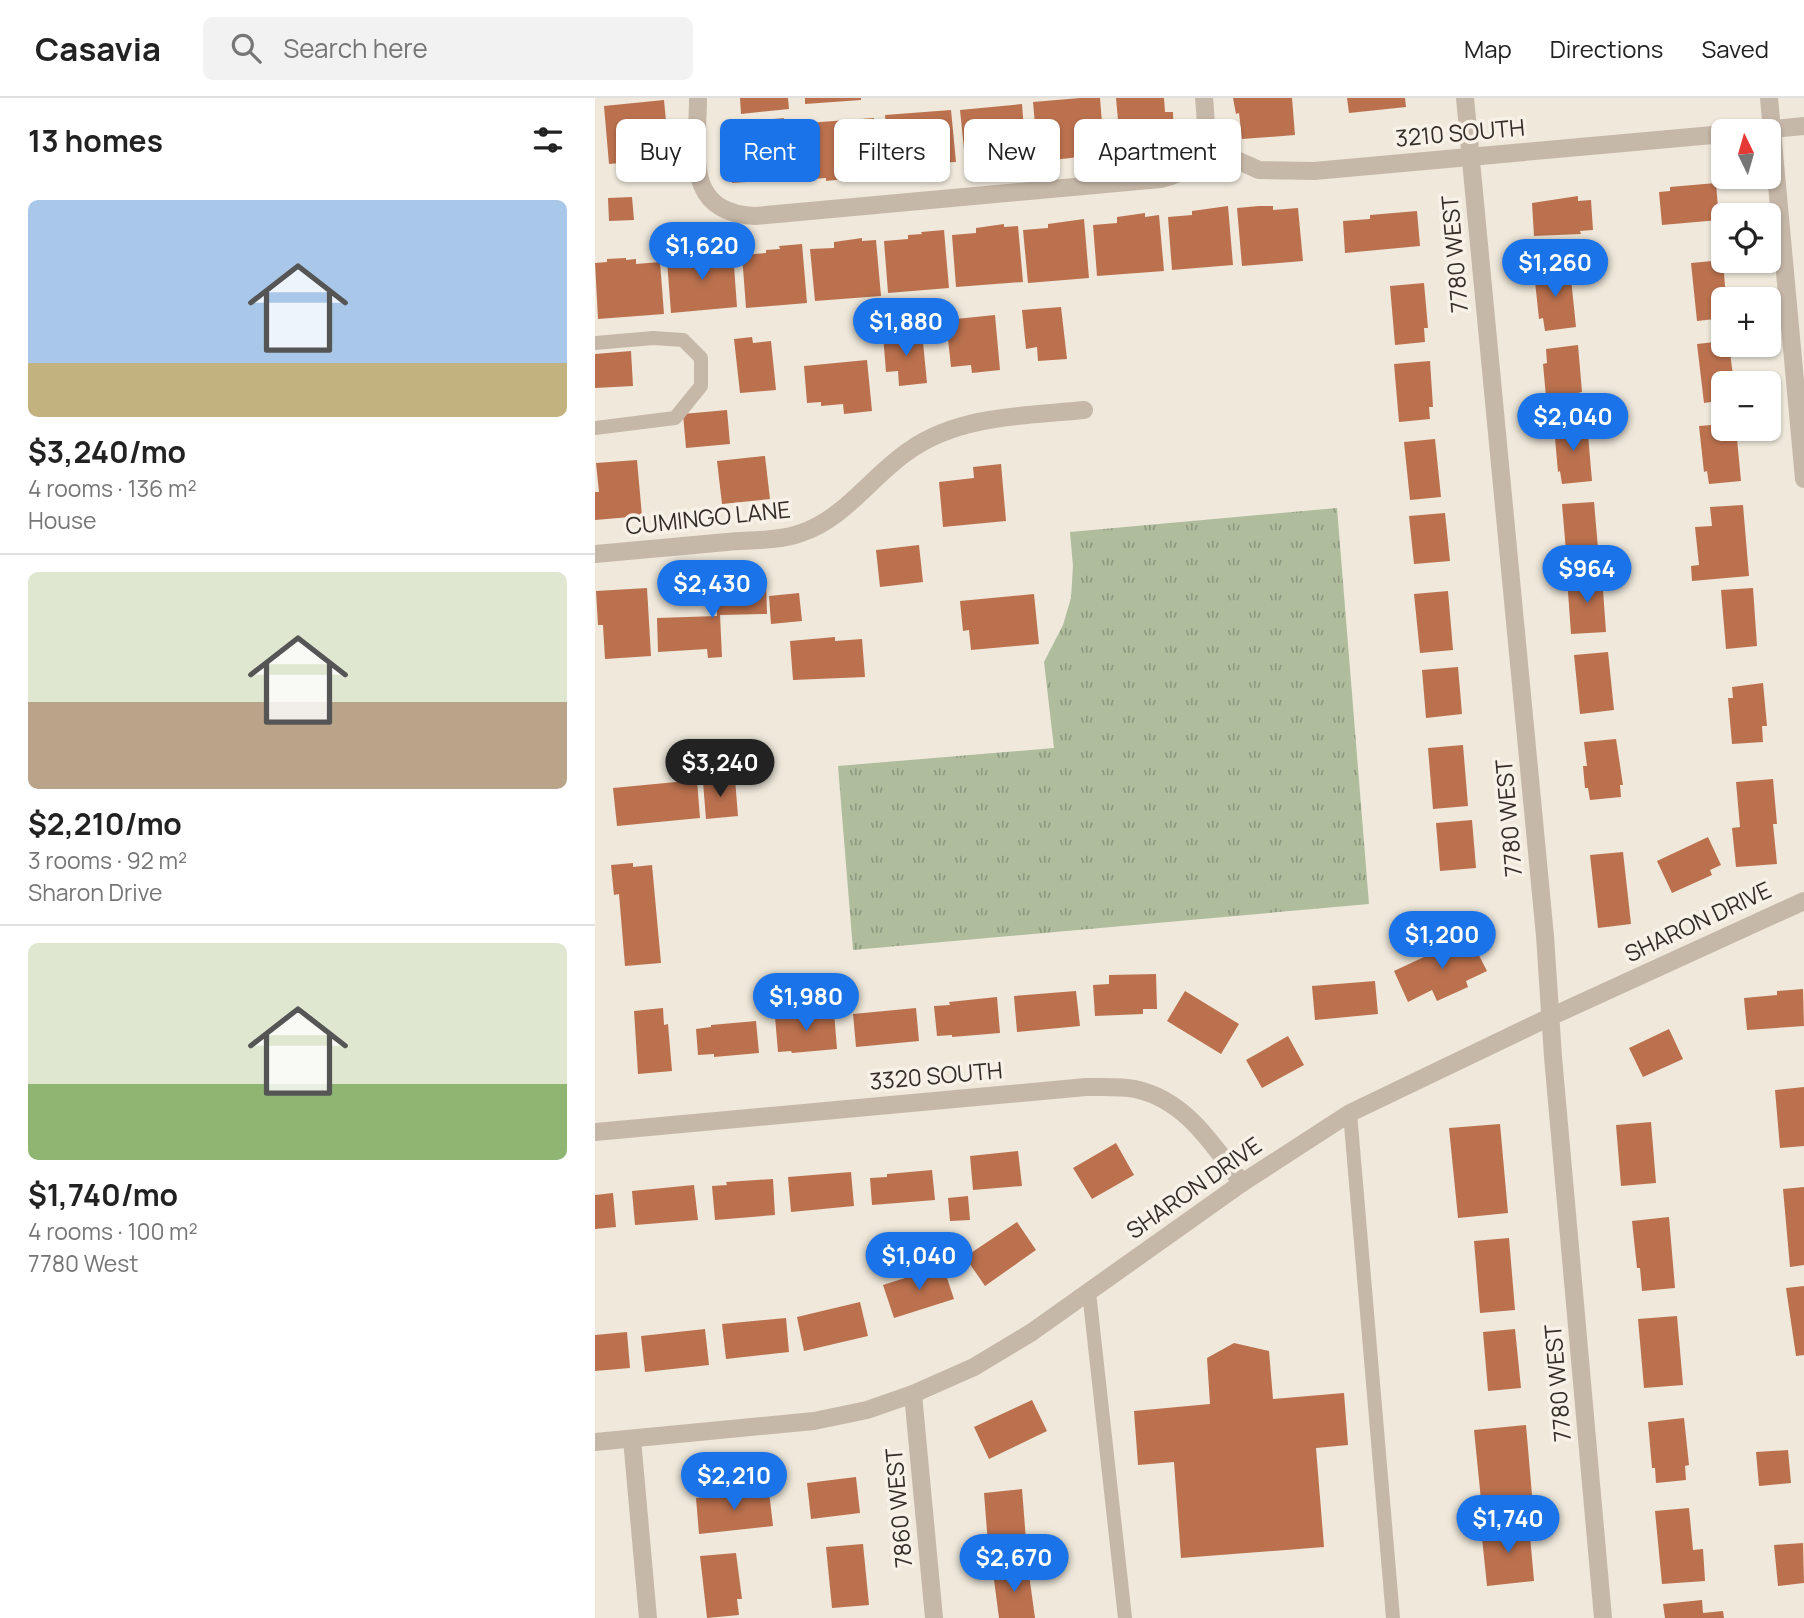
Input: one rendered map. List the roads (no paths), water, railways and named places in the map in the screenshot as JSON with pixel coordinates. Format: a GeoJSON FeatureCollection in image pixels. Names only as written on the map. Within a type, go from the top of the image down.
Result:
{"type":"FeatureCollection","features":[{"type":"Feature","properties":{"kind":"street"},"geometry":{"type":"LineString","coordinates":[[698,98],[698,169],[701,187],[711,202],[723,211],[736,215],[755,216],[1128,182]]}},
{"type":"Feature","properties":{"kind":"street"},"geometry":{"type":"LineString","coordinates":[[1204,98],[1206,119]]}},
{"type":"Feature","properties":{"kind":"street","name":"7780 WEST"},"geometry":{"type":"LineString","coordinates":[[1465,98],[1543,922],[1603,1618]]}},
{"type":"Feature","properties":{"kind":"street"},"geometry":{"type":"LineString","coordinates":[[1769,98],[1771,119]]}},
{"type":"Feature","properties":{"kind":"street"},"geometry":{"type":"LineString","coordinates":[[1781,128],[1804,126]]}},
{"type":"Feature","properties":{"kind":"street","name":"3210 SOUTH"},"geometry":{"type":"LineString","coordinates":[[1241,162],[1259,170],[1314,171],[1711,135]]}},
{"type":"Feature","properties":{"kind":"street"},"geometry":{"type":"LineString","coordinates":[[1777,189],[1804,479]]}},
{"type":"Feature","properties":{"kind":"street","name":"CUMINGO LANE"},"geometry":{"type":"LineString","coordinates":[[595,554],[799,534],[825,523],[912,448],[951,429],[988,420],[1084,410]]}},
{"type":"Feature","properties":{"kind":"street","name":"SHARON DRIVE"},"geometry":{"type":"LineString","coordinates":[[595,1442],[814,1421],[867,1410],[913,1394],[974,1367],[1032,1332],[1242,1183],[1350,1113],[1550,1017],[1804,901]]}},
{"type":"Feature","properties":{"kind":"street","name":"3320 SOUTH"},"geometry":{"type":"LineString","coordinates":[[595,1132],[1086,1087],[1134,1088],[1165,1098],[1197,1124],[1242,1183]]}},
{"type":"Feature","properties":{"kind":"street","name":"7860 WEST"},"geometry":{"type":"LineString","coordinates":[[913,1394],[934,1618]]}},
{"type":"Feature","properties":{"kind":"street"},"geometry":{"type":"LineString","coordinates":[[632,1438],[648,1618]]}},
{"type":"Feature","properties":{"kind":"lane"},"geometry":{"type":"LineString","coordinates":[[595,343],[653,338],[683,340],[701,358],[701,386],[675,418],[595,428]]}},
{"type":"Feature","properties":{"kind":"lane"},"geometry":{"type":"LineString","coordinates":[[1350,1113],[1393,1618]]}},
{"type":"Feature","properties":{"kind":"lane"},"geometry":{"type":"LineString","coordinates":[[1089,1292],[1125,1618]]}}]}
